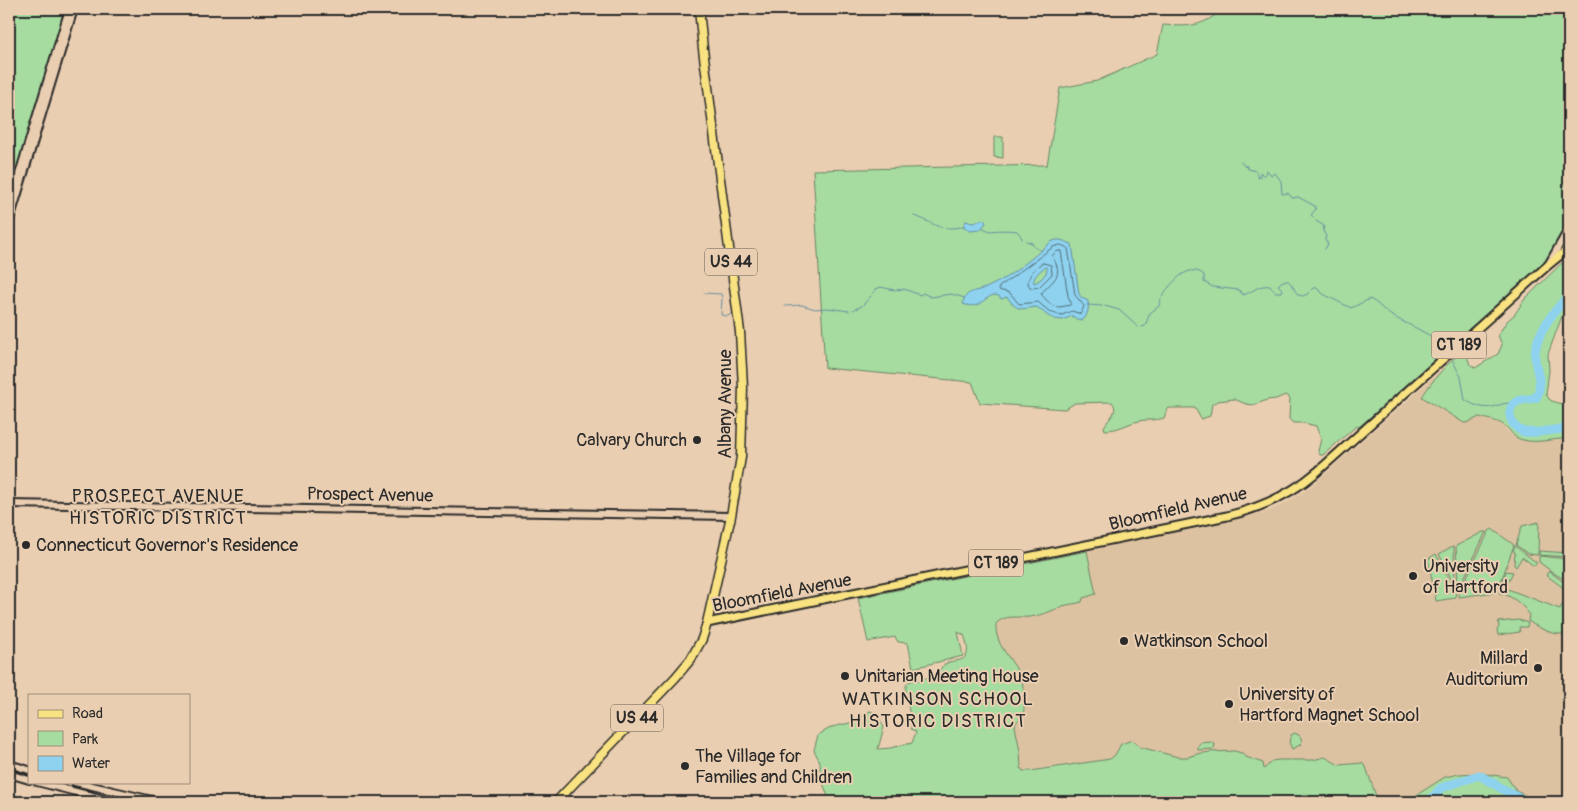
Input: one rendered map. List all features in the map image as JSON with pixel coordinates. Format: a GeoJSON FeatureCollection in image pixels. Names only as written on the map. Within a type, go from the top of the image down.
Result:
{"type":"FeatureCollection","features":[{"type":"Feature","properties":{"kind":"highway","name":"Albany Avenue"},"geometry":{"type":"LineString","coordinates":[[556,802],[675,678],[694,654],[702,639],[707,623],[731,516],[743,433],[740,332],[699,9]]}},
{"type":"Feature","properties":{"kind":"main road"},"geometry":{"type":"LineString","coordinates":[[9,207],[69,9]]}},
{"type":"Feature","properties":{"kind":"main road"},"geometry":{"type":"LineString","coordinates":[[9,223],[74,9]]}},
{"type":"Feature","properties":{"kind":"main road"},"geometry":{"type":"LineString","coordinates":[[1559,256],[1569,228]]}},
{"type":"Feature","properties":{"kind":"main road"},"geometry":{"type":"LineString","coordinates":[[1547,266],[1559,244],[1563,241]]}},
{"type":"Feature","properties":{"kind":"main road","name":"Bloomfield Avenue"},"geometry":{"type":"LineString","coordinates":[[707,623],[1227,516],[1273,502],[1317,472],[1569,248]]}},
{"type":"Feature","properties":{"kind":"main road","name":"Prospect Avenue"},"geometry":{"type":"LineString","coordinates":[[9,504],[731,516]]}},
{"type":"Feature","properties":{"kind":"main road"},"geometry":{"type":"LineString","coordinates":[[9,764],[28,770]]}},
{"type":"Feature","properties":{"kind":"main road"},"geometry":{"type":"LineString","coordinates":[[9,774],[28,780]]}},
{"type":"Feature","properties":{"kind":"main road"},"geometry":{"type":"LineString","coordinates":[[81,784],[133,800],[161,802]]}},
{"type":"Feature","properties":{"kind":"main road"},"geometry":{"type":"LineString","coordinates":[[55,785],[115,802]]}},
{"type":"Feature","properties":{"kind":"shaded area","name":"University of Hartford"},"geometry":{"type":"Polygon","coordinates":[[[1443,369],[1422,397],[1464,423],[1479,417],[1503,425],[1511,435],[1523,440],[1549,441],[1569,439],[1569,802],[1378,802],[1366,768],[1358,763],[1339,765],[1328,758],[1322,757],[1263,770],[1257,760],[1235,751],[1210,752],[1188,757],[1178,757],[1140,747],[1126,741],[1110,759],[1023,771],[1015,723],[1025,710],[1023,686],[1016,667],[1000,643],[996,630],[998,621],[1058,609],[1065,605],[1073,605],[1082,598],[1095,594],[1087,551],[1266,512],[1288,502],[1309,488],[1443,369]]]}},
{"type":"Feature","properties":{"kind":"green space"},"geometry":{"type":"Polygon","coordinates":[[[9,9],[67,9],[9,200],[9,9]]]}},
{"type":"Feature","properties":{"kind":"green space"},"geometry":{"type":"Polygon","coordinates":[[[1223,9],[1569,9],[1569,219],[1560,239],[1547,260],[1359,427],[1357,426],[1353,429],[1323,455],[1320,455],[1318,451],[1321,439],[1316,426],[1293,423],[1289,419],[1290,399],[1285,395],[1254,405],[1234,399],[1218,401],[1212,404],[1210,416],[1201,419],[1195,408],[1170,408],[1167,409],[1164,418],[1139,421],[1115,429],[1105,430],[1104,427],[1115,409],[1112,402],[1075,403],[1065,409],[980,403],[972,382],[825,368],[813,170],[1047,165],[1060,88],[1097,81],[1157,54],[1163,25],[1188,26],[1209,19],[1223,9]]]}},
{"type":"Feature","properties":{"kind":"green space"},"geometry":{"type":"Polygon","coordinates":[[[994,137],[1003,137],[1003,158],[994,157],[994,137]]]}},
{"type":"Feature","properties":{"kind":"green space"},"geometry":{"type":"Polygon","coordinates":[[[1569,256],[1569,306],[1562,316],[1548,354],[1549,371],[1546,394],[1552,401],[1562,404],[1569,403],[1569,439],[1534,441],[1519,439],[1508,428],[1493,420],[1479,417],[1464,423],[1422,397],[1441,371],[1460,354],[1465,352],[1470,364],[1475,368],[1498,354],[1502,345],[1498,335],[1507,321],[1515,314],[1524,300],[1569,256]]]}},
{"type":"Feature","properties":{"kind":"green space"},"geometry":{"type":"Polygon","coordinates":[[[1539,522],[1538,555],[1528,554],[1516,545],[1522,526],[1539,522]]]}},
{"type":"Feature","properties":{"kind":"green space"},"geometry":{"type":"Polygon","coordinates":[[[1492,529],[1514,545],[1498,590],[1496,592],[1459,597],[1459,593],[1489,531],[1492,529]]]}},
{"type":"Feature","properties":{"kind":"green space"},"geometry":{"type":"Polygon","coordinates":[[[1486,532],[1460,587],[1458,586],[1456,546],[1486,532]]]}},
{"type":"Feature","properties":{"kind":"green space"},"geometry":{"type":"Polygon","coordinates":[[[1515,546],[1537,563],[1534,566],[1522,557],[1516,567],[1514,565],[1515,552],[1513,551],[1515,546]]]}},
{"type":"Feature","properties":{"kind":"green space"},"geometry":{"type":"Polygon","coordinates":[[[1454,547],[1455,587],[1439,554],[1454,547]]]}},
{"type":"Feature","properties":{"kind":"green space"},"geometry":{"type":"Polygon","coordinates":[[[1087,551],[1096,594],[1083,598],[1082,602],[1063,606],[1043,614],[1030,617],[1007,618],[996,624],[996,633],[999,641],[1021,678],[1023,687],[1024,712],[1015,726],[1023,771],[1110,759],[1115,755],[1121,744],[1132,740],[1140,747],[1178,757],[1188,757],[1210,752],[1235,751],[1263,763],[1264,769],[1272,761],[1312,760],[1325,757],[1339,765],[1362,763],[1366,767],[1378,802],[830,802],[820,775],[820,762],[814,750],[818,735],[832,727],[854,722],[870,711],[876,713],[884,727],[878,749],[912,743],[916,732],[911,729],[906,692],[908,682],[921,680],[933,675],[947,663],[963,659],[967,652],[964,635],[958,632],[963,656],[913,668],[908,643],[898,642],[895,637],[868,642],[858,598],[1087,551]]]}},
{"type":"Feature","properties":{"kind":"green space"},"geometry":{"type":"Polygon","coordinates":[[[1539,551],[1569,553],[1569,557],[1539,555],[1539,551]]]}},
{"type":"Feature","properties":{"kind":"green space"},"geometry":{"type":"Polygon","coordinates":[[[1436,554],[1456,593],[1455,598],[1436,601],[1428,559],[1436,554]]]}},
{"type":"Feature","properties":{"kind":"green space"},"geometry":{"type":"Polygon","coordinates":[[[1539,556],[1569,559],[1569,582],[1539,562],[1539,556]]]}},
{"type":"Feature","properties":{"kind":"green space"},"geometry":{"type":"Polygon","coordinates":[[[1506,571],[1513,572],[1505,588],[1560,609],[1562,605],[1569,607],[1567,633],[1552,633],[1532,624],[1528,621],[1529,614],[1520,603],[1499,593],[1506,571]]]}},
{"type":"Feature","properties":{"kind":"green space"},"geometry":{"type":"Polygon","coordinates":[[[1549,571],[1569,586],[1569,592],[1546,575],[1549,571]]]}},
{"type":"Feature","properties":{"kind":"green space"},"geometry":{"type":"Polygon","coordinates":[[[1519,620],[1528,623],[1527,627],[1519,627],[1520,632],[1498,635],[1498,622],[1519,620]]]}},
{"type":"Feature","properties":{"kind":"green space"},"geometry":{"type":"Polygon","coordinates":[[[1295,733],[1300,736],[1302,741],[1300,745],[1292,749],[1289,742],[1291,735],[1295,733]]]}},
{"type":"Feature","properties":{"kind":"green space"},"geometry":{"type":"Polygon","coordinates":[[[1211,742],[1215,744],[1214,749],[1198,750],[1200,743],[1211,742]]]}},
{"type":"Feature","properties":{"kind":"green space"},"geometry":{"type":"Polygon","coordinates":[[[1478,773],[1507,777],[1516,791],[1528,797],[1562,802],[1411,802],[1415,796],[1445,777],[1478,773]]]}},
{"type":"Feature","properties":{"kind":"water"},"geometry":{"type":"Polygon","coordinates":[[[984,219],[986,223],[980,230],[970,231],[963,226],[966,221],[973,223],[984,219]]]}},
{"type":"Feature","properties":{"kind":"water"},"geometry":{"type":"Polygon","coordinates":[[[1061,240],[1072,244],[1079,294],[1088,301],[1088,311],[1083,320],[1072,316],[1063,320],[1055,319],[1037,307],[1020,308],[1014,305],[1007,297],[1001,299],[999,296],[994,295],[974,306],[963,304],[964,299],[969,293],[998,282],[1022,266],[1051,242],[1061,240]],[[1047,267],[1040,271],[1034,279],[1034,283],[1043,277],[1047,267]]]}},
{"type":"Feature","properties":{"kind":"waterway"},"geometry":{"type":"LineString","coordinates":[[1241,162],[1248,169],[1256,171],[1258,178],[1260,177],[1260,172],[1264,176],[1267,170],[1271,175],[1275,173],[1281,181],[1282,194],[1288,193],[1292,198],[1298,197],[1315,206],[1316,209],[1311,215],[1314,218]]}},
{"type":"Feature","properties":{"kind":"waterway"},"geometry":{"type":"LineString","coordinates":[[914,216],[944,228],[964,226]]}},
{"type":"Feature","properties":{"kind":"waterway"},"geometry":{"type":"LineString","coordinates":[[1316,221],[1324,226],[1323,231],[1328,244],[1325,249]]}},
{"type":"Feature","properties":{"kind":"waterway"},"geometry":{"type":"LineString","coordinates":[[983,228],[990,231],[1017,231],[1022,239]]}},
{"type":"Feature","properties":{"kind":"waterway"},"geometry":{"type":"LineString","coordinates":[[1026,241],[1042,251]]}},
{"type":"Feature","properties":{"kind":"waterway"},"geometry":{"type":"LineString","coordinates":[[1162,296],[1175,280],[1186,272],[1192,271],[1198,271],[1204,275],[1204,282],[1213,287],[1239,290],[1243,295],[1259,287],[1266,286],[1270,286],[1275,292],[1281,292],[1282,289],[1278,285],[1288,281],[1301,296],[1317,288],[1323,294],[1351,308],[1370,299],[1389,314],[1436,340],[1447,351]]}},
{"type":"Feature","properties":{"kind":"waterway"},"geometry":{"type":"LineString","coordinates":[[873,293],[881,287],[894,290],[904,289],[920,295],[923,293],[931,297],[951,294],[965,298]]}},
{"type":"Feature","properties":{"kind":"waterway"},"geometry":{"type":"LineString","coordinates":[[704,293],[721,294],[721,315],[728,316],[731,314]]}},
{"type":"Feature","properties":{"kind":"waterway"},"geometry":{"type":"LineString","coordinates":[[1569,295],[1543,328],[1537,344],[1535,357],[1539,387],[1536,398],[1516,402],[1510,410],[1513,424],[1521,431],[1536,432],[1569,429]]}},
{"type":"Feature","properties":{"kind":"waterway"},"geometry":{"type":"LineString","coordinates":[[853,310],[862,306],[871,296]]}},
{"type":"Feature","properties":{"kind":"waterway"},"geometry":{"type":"LineString","coordinates":[[1142,327],[1145,326],[1150,313],[1159,306],[1161,299]]}},
{"type":"Feature","properties":{"kind":"waterway"},"geometry":{"type":"LineString","coordinates":[[785,306],[802,305],[815,309],[827,308],[849,311]]}},
{"type":"Feature","properties":{"kind":"waterway"},"geometry":{"type":"LineString","coordinates":[[1087,305],[1102,306]]}},
{"type":"Feature","properties":{"kind":"waterway"},"geometry":{"type":"LineString","coordinates":[[1105,306],[1119,310],[1138,327]]}},
{"type":"Feature","properties":{"kind":"waterway"},"geometry":{"type":"LineString","coordinates":[[1453,361],[1461,377],[1465,400],[1485,407],[1509,403],[1511,408]]}},
{"type":"Feature","properties":{"kind":"waterway"},"geometry":{"type":"LineString","coordinates":[[1428,802],[1441,788],[1479,775],[1525,802]]}},
{"type":"Feature","properties":{"kind":"place","name":"Calvary Church"},"geometry":{"type":"Point","coordinates":[697,440]}},
{"type":"Feature","properties":{"kind":"place","name":"Connecticut Governor's Residence"},"geometry":{"type":"Point","coordinates":[26,545]}},
{"type":"Feature","properties":{"kind":"place","name":"University of Hartford"},"geometry":{"type":"Point","coordinates":[1413,576]}},
{"type":"Feature","properties":{"kind":"place","name":"Watkinson School"},"geometry":{"type":"Point","coordinates":[1124,641]}},
{"type":"Feature","properties":{"kind":"place","name":"Millard Auditorium"},"geometry":{"type":"Point","coordinates":[1538,668]}},
{"type":"Feature","properties":{"kind":"place","name":"Unitarian Meeting House"},"geometry":{"type":"Point","coordinates":[845,676]}},
{"type":"Feature","properties":{"kind":"place","name":"University of Hartford Magnet School"},"geometry":{"type":"Point","coordinates":[1229,704]}},
{"type":"Feature","properties":{"kind":"place","name":"The Village for Families and Children"},"geometry":{"type":"Point","coordinates":[685,766]}},
{"type":"Feature","properties":{"kind":"district","name":"PROSPECT AVENUE HISTORIC DISTRICT"},"geometry":{"type":"Point","coordinates":[158,507]}},
{"type":"Feature","properties":{"kind":"district","name":"WATKINSON SCHOOL HISTORIC DISTRICT"},"geometry":{"type":"Point","coordinates":[938,710]}}]}
